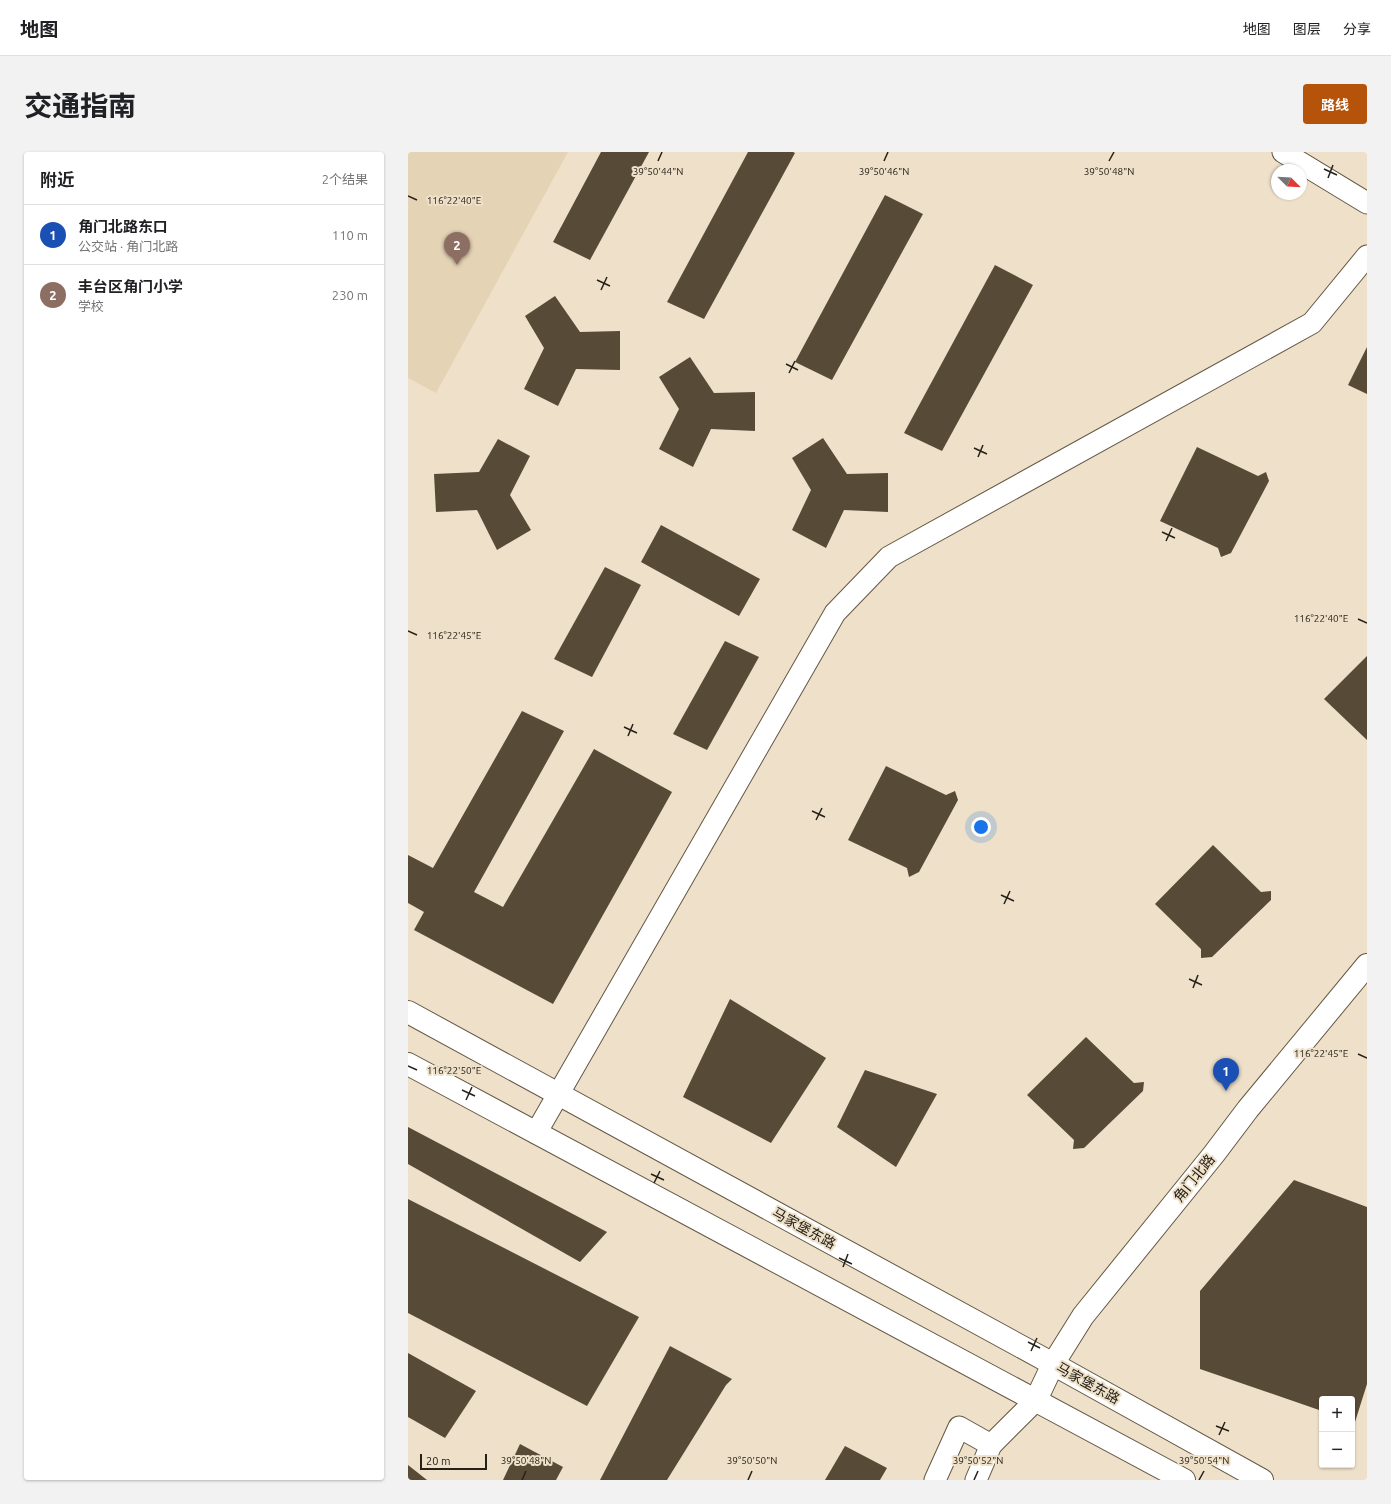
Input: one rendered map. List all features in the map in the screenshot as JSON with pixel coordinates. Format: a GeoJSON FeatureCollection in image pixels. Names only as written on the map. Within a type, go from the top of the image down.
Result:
{"type":"FeatureCollection","features":[{"type":"Feature","properties":{"kind":"main road","name":"角门北路"},"geometry":{"type":"LineString","coordinates":[[1036,1400],[1053,1364],[1084,1316],[1248,1109],[1367,965]]}},
{"type":"Feature","properties":{"kind":"main road","name":"马家堡东路"},"geometry":{"type":"LineString","coordinates":[[408,1012],[1053,1364],[1262,1480]]}},
{"type":"Feature","properties":{"kind":"main road"},"geometry":{"type":"LineString","coordinates":[[408,1064],[1184,1480]]}},
{"type":"Feature","properties":{"kind":"street"},"geometry":{"type":"LineString","coordinates":[[1283,152],[1367,203]]}},
{"type":"Feature","properties":{"kind":"street"},"geometry":{"type":"LineString","coordinates":[[536,1133],[835,613],[889,557],[1312,323],[1367,256]]}},
{"type":"Feature","properties":{"kind":"street"},"geometry":{"type":"LineString","coordinates":[[976,1480],[991,1445],[1036,1400]]}},
{"type":"Feature","properties":{"kind":"street"},"geometry":{"type":"LineString","coordinates":[[935,1480],[959,1427],[991,1445]]}},
{"type":"Feature","properties":{"kind":"shaded area"},"geometry":{"type":"Polygon","coordinates":[[[408,152],[568,152],[436,393],[408,378],[408,152]]]}},
{"type":"Feature","properties":{"kind":"building"},"geometry":{"type":"Polygon","coordinates":[[[601,152],[649,152],[590,260],[553,242],[601,152]]]}},
{"type":"Feature","properties":{"kind":"building"},"geometry":{"type":"Polygon","coordinates":[[[748,152],[795,153],[704,319],[667,302],[748,152]]]}},
{"type":"Feature","properties":{"kind":"building"},"geometry":{"type":"Polygon","coordinates":[[[885,195],[923,214],[832,380],[795,362],[885,195]]]}},
{"type":"Feature","properties":{"kind":"building"},"geometry":{"type":"Polygon","coordinates":[[[995,265],[1033,285],[942,451],[904,433],[995,265]]]}},
{"type":"Feature","properties":{"kind":"building"},"geometry":{"type":"Polygon","coordinates":[[[555,296],[580,332],[620,331],[620,370],[576,369],[558,406],[524,389],[544,348],[525,316],[555,296]]]}},
{"type":"Feature","properties":{"kind":"building"},"geometry":{"type":"Polygon","coordinates":[[[1367,347],[1367,394],[1348,385],[1367,347]]]}},
{"type":"Feature","properties":{"kind":"building"},"geometry":{"type":"Polygon","coordinates":[[[690,357],[714,393],[755,392],[755,431],[711,429],[693,467],[659,449],[679,409],[659,377],[690,357]]]}},
{"type":"Feature","properties":{"kind":"building"},"geometry":{"type":"Polygon","coordinates":[[[823,438],[847,474],[888,473],[888,512],[844,510],[826,548],[792,530],[811,490],[792,458],[823,438]]]}},
{"type":"Feature","properties":{"kind":"building"},"geometry":{"type":"Polygon","coordinates":[[[498,439],[530,456],[510,495],[531,530],[497,550],[477,510],[436,512],[434,474],[479,472],[498,439]]]}},
{"type":"Feature","properties":{"kind":"building"},"geometry":{"type":"Polygon","coordinates":[[[1197,447],[1258,476],[1266,472],[1269,481],[1231,553],[1221,557],[1218,548],[1160,521],[1197,447]]]}},
{"type":"Feature","properties":{"kind":"building"},"geometry":{"type":"Polygon","coordinates":[[[661,525],[760,579],[739,616],[641,562],[661,525]]]}},
{"type":"Feature","properties":{"kind":"building"},"geometry":{"type":"Polygon","coordinates":[[[605,567],[641,585],[592,677],[554,659],[605,567]]]}},
{"type":"Feature","properties":{"kind":"building"},"geometry":{"type":"Polygon","coordinates":[[[725,641],[759,657],[707,750],[673,734],[725,641]]]}},
{"type":"Feature","properties":{"kind":"building"},"geometry":{"type":"Polygon","coordinates":[[[1367,656],[1367,740],[1324,699],[1367,656]]]}},
{"type":"Feature","properties":{"kind":"building"},"geometry":{"type":"Polygon","coordinates":[[[522,711],[564,731],[474,892],[503,907],[594,749],[672,792],[553,1004],[414,930],[424,912],[408,903],[408,855],[433,868],[522,711]]]}},
{"type":"Feature","properties":{"kind":"building"},"geometry":{"type":"Polygon","coordinates":[[[886,766],[946,795],[955,791],[958,800],[919,872],[909,877],[907,868],[848,840],[886,766]]]}},
{"type":"Feature","properties":{"kind":"building"},"geometry":{"type":"Polygon","coordinates":[[[1213,845],[1261,892],[1271,891],[1271,900],[1212,957],[1201,958],[1201,949],[1155,904],[1213,845]]]}},
{"type":"Feature","properties":{"kind":"building"},"geometry":{"type":"Polygon","coordinates":[[[730,999],[826,1058],[771,1143],[683,1097],[730,999]]]}},
{"type":"Feature","properties":{"kind":"building"},"geometry":{"type":"Polygon","coordinates":[[[1086,1037],[1134,1083],[1144,1082],[1143,1091],[1084,1148],[1073,1149],[1074,1140],[1027,1095],[1086,1037]]]}},
{"type":"Feature","properties":{"kind":"building"},"geometry":{"type":"Polygon","coordinates":[[[865,1070],[937,1094],[896,1167],[837,1127],[865,1070]]]}},
{"type":"Feature","properties":{"kind":"building"},"geometry":{"type":"Polygon","coordinates":[[[408,1127],[607,1232],[580,1262],[408,1164],[408,1127]]]}},
{"type":"Feature","properties":{"kind":"building"},"geometry":{"type":"Polygon","coordinates":[[[1294,1180],[1367,1207],[1367,1384],[1355,1422],[1355,1396],[1319,1396],[1319,1410],[1200,1369],[1200,1291],[1294,1180]]]}},
{"type":"Feature","properties":{"kind":"building"},"geometry":{"type":"Polygon","coordinates":[[[408,1199],[639,1317],[587,1406],[408,1313],[408,1199]]]}},
{"type":"Feature","properties":{"kind":"building"},"geometry":{"type":"Polygon","coordinates":[[[670,1346],[732,1379],[726,1385],[667,1480],[600,1480],[670,1346]]]}},
{"type":"Feature","properties":{"kind":"building"},"geometry":{"type":"Polygon","coordinates":[[[408,1353],[476,1391],[445,1438],[408,1417],[408,1353]]]}},
{"type":"Feature","properties":{"kind":"building"},"geometry":{"type":"Polygon","coordinates":[[[520,1444],[563,1467],[556,1480],[503,1480],[520,1444]]]}},
{"type":"Feature","properties":{"kind":"building"},"geometry":{"type":"Polygon","coordinates":[[[845,1446],[887,1468],[880,1480],[825,1480],[845,1446]]]}},
{"type":"Feature","properties":{"kind":"building"},"geometry":{"type":"Polygon","coordinates":[[[408,1465],[427,1480],[408,1480],[408,1465]]]}},
{"type":"Feature","properties":{"kind":"place","name":"丰台区角门小学"},"geometry":{"type":"Point","coordinates":[457,265]}},
{"type":"Feature","properties":{"kind":"place","name":"角门北路东口"},"geometry":{"type":"Point","coordinates":[1226,1091]}}]}
